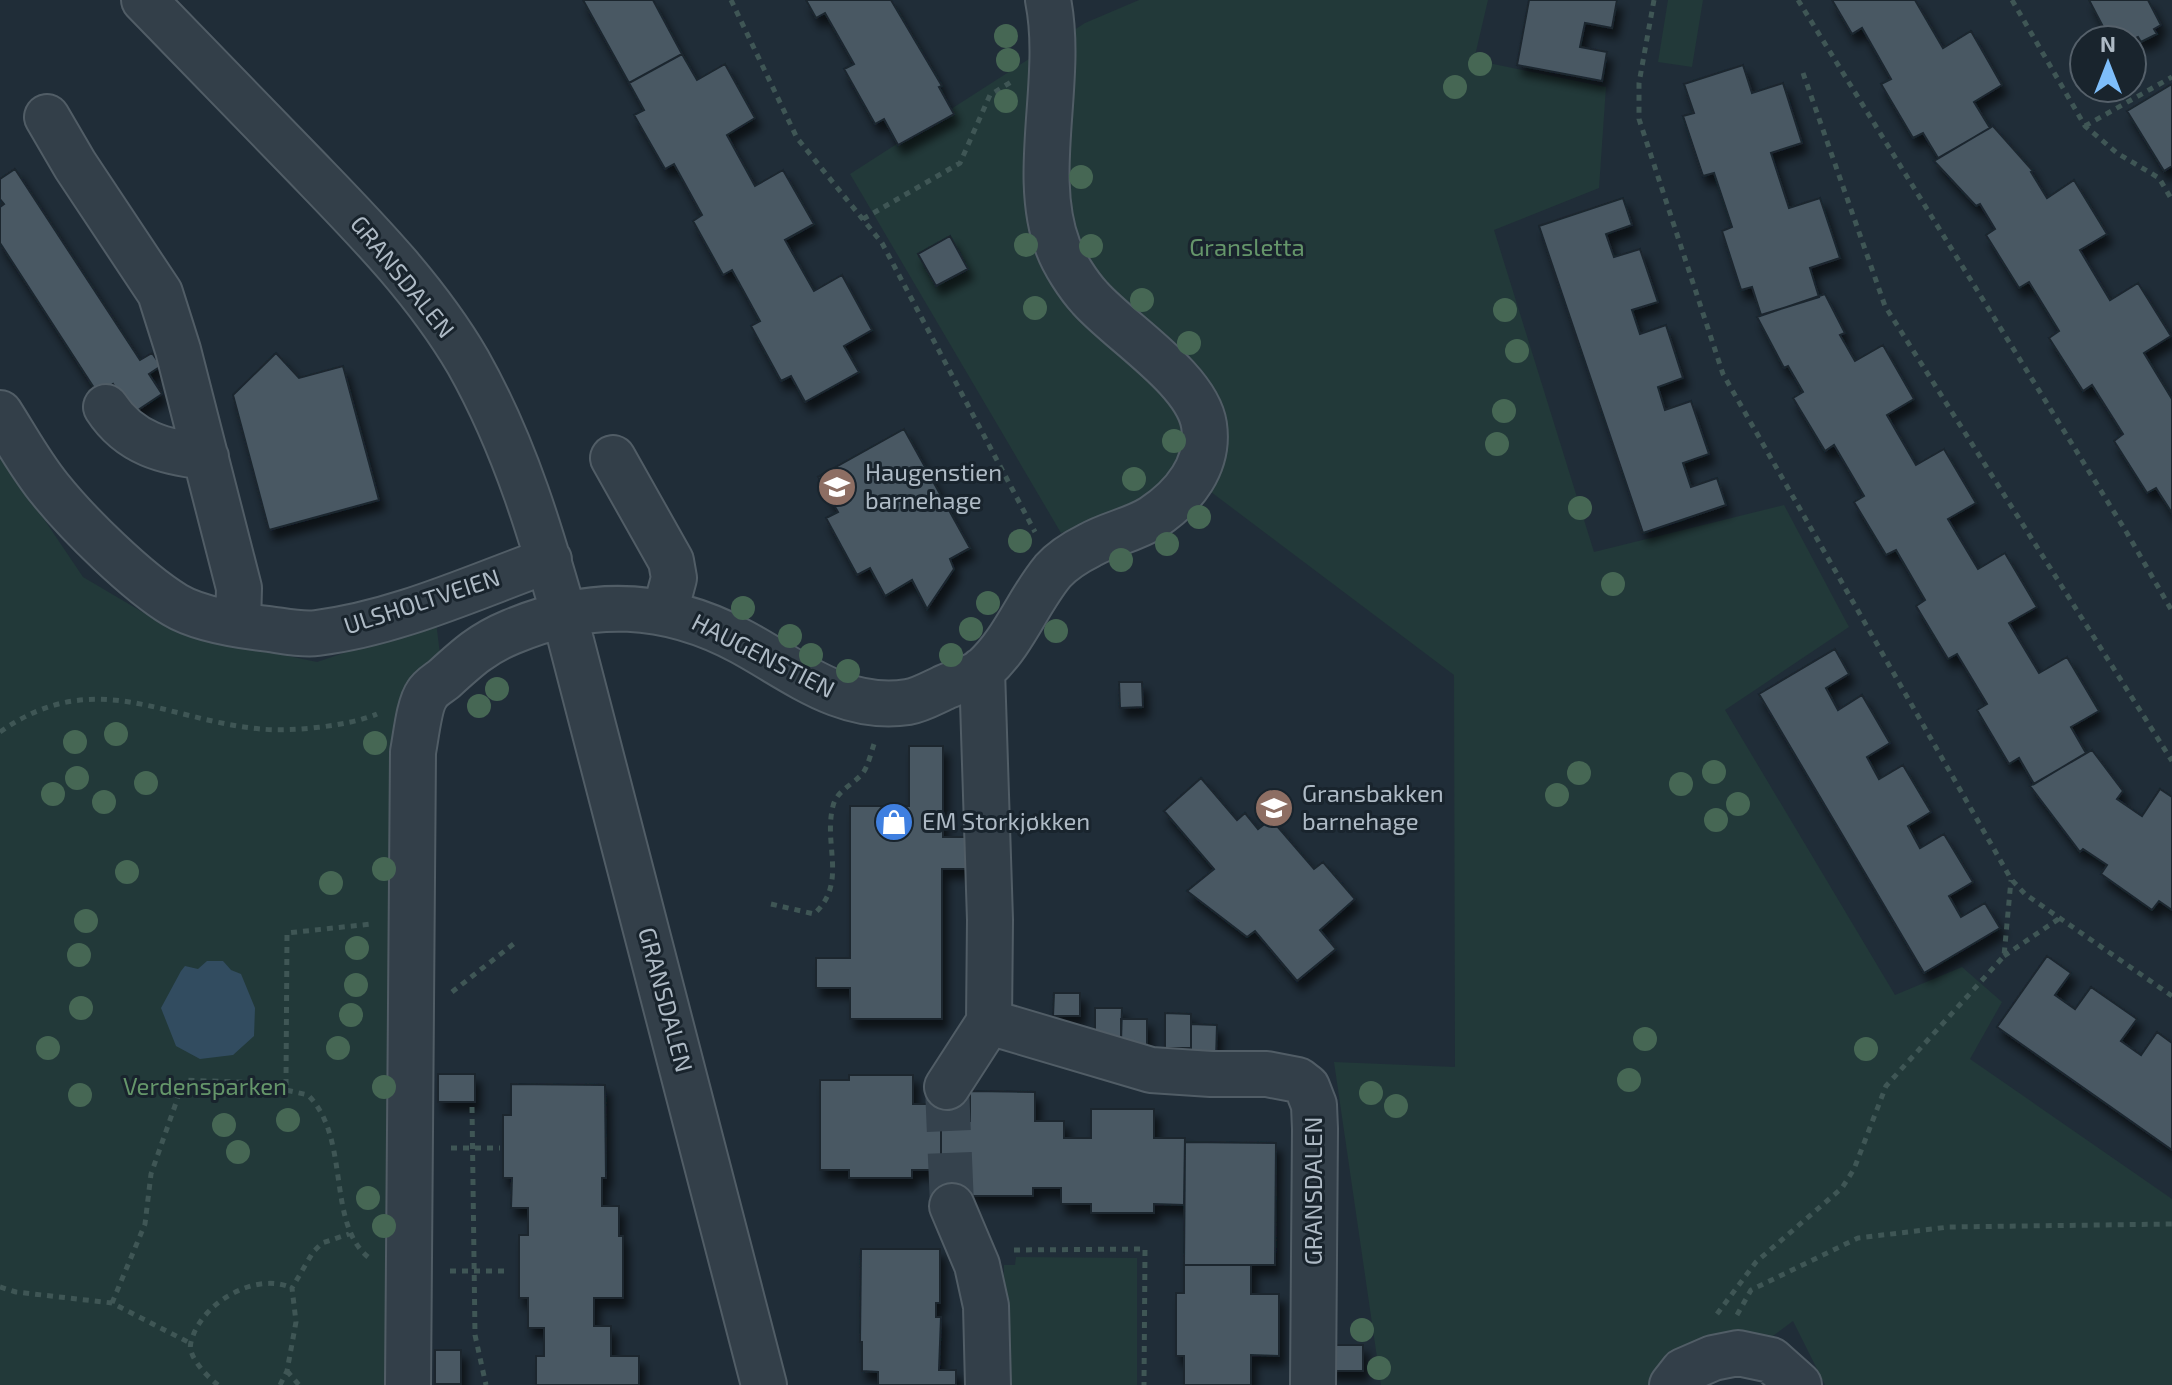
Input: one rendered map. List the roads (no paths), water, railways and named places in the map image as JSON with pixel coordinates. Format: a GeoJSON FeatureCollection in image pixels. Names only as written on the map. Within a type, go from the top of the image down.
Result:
{"type":"FeatureCollection","features":[{"type":"Feature","properties":{"kind":"street","name":"GRANSDALEN"},"geometry":{"type":"LineString","coordinates":[[144,0],[354,216],[406,274],[466,359],[503,431],[549,560],[764,1385]]}},
{"type":"Feature","properties":{"kind":"street","name":"HAUGENSTIEN"},"geometry":{"type":"LineString","coordinates":[[564,615],[620,607],[686,617],[717,629],[819,687],[840,695],[864,703],[913,701],[982,670],[1011,635],[1055,568],[1091,544],[1151,518],[1186,490],[1202,460],[1204,423],[1187,388],[1088,297],[1058,247],[1046,189],[1053,56],[1048,0]]}},
{"type":"Feature","properties":{"kind":"street"},"geometry":{"type":"LineString","coordinates":[[47,117],[160,293],[239,588],[238,624]]}},
{"type":"Feature","properties":{"kind":"street"},"geometry":{"type":"LineString","coordinates":[[106,407],[117,424],[136,438],[173,453],[206,457]]}},
{"type":"Feature","properties":{"kind":"street","name":"ULSHOLTVEIEN"},"geometry":{"type":"LineString","coordinates":[[0,413],[50,489],[141,579],[177,606],[238,624],[312,634],[346,629],[391,617],[549,560]]}},
{"type":"Feature","properties":{"kind":"street","name":"HAUGENSTIEN"},"geometry":{"type":"LineString","coordinates":[[613,458],[671,561],[674,578],[665,612]]}},
{"type":"Feature","properties":{"kind":"street"},"geometry":{"type":"LineString","coordinates":[[408,1385],[413,752],[426,694],[466,656],[524,626],[564,615]]}},
{"type":"Feature","properties":{"kind":"street"},"geometry":{"type":"LineString","coordinates":[[947,1087],[989,1022],[990,920],[982,670]]}},
{"type":"Feature","properties":{"kind":"street","name":"GRANSDALEN"},"geometry":{"type":"LineString","coordinates":[[989,1022],[1151,1070],[1267,1074],[1298,1080],[1307,1087],[1314,1105],[1315,1129],[1313,1385]]}},
{"type":"Feature","properties":{"kind":"street"},"geometry":{"type":"LineString","coordinates":[[952,1206],[977,1265],[986,1306],[988,1385]]}},
{"type":"Feature","properties":{"kind":"street"},"geometry":{"type":"LineString","coordinates":[[1672,1385],[1683,1371],[1713,1358],[1738,1353],[1771,1360],[1799,1385]]}},
{"type":"Feature","properties":{"kind":"water"},"geometry":{"type":"Polygon","coordinates":[[[207,961],[223,961],[231,970],[241,974],[255,1008],[254,1036],[233,1055],[200,1059],[176,1046],[161,1008],[185,966],[198,969],[207,961]]]}},
{"type":"Feature","properties":{"kind":"tunnel"},"geometry":{"type":"LineString","coordinates":[[947,1087],[952,1206]]}},
{"type":"Feature","properties":{"kind":"place","name":"Haugenstien barnehage"},"geometry":{"type":"Point","coordinates":[837,487]}},
{"type":"Feature","properties":{"kind":"place","name":"Gransbakken barnehage"},"geometry":{"type":"Point","coordinates":[1274,808]}},
{"type":"Feature","properties":{"kind":"place","name":"EM Storkjøkken"},"geometry":{"type":"Point","coordinates":[894,822]}},
{"type":"Feature","properties":{"kind":"park label","name":"Gransletta"},"geometry":{"type":"Point","coordinates":[1247,248]}},
{"type":"Feature","properties":{"kind":"park label","name":"Verdensparken"},"geometry":{"type":"Point","coordinates":[205,1087]}}]}
